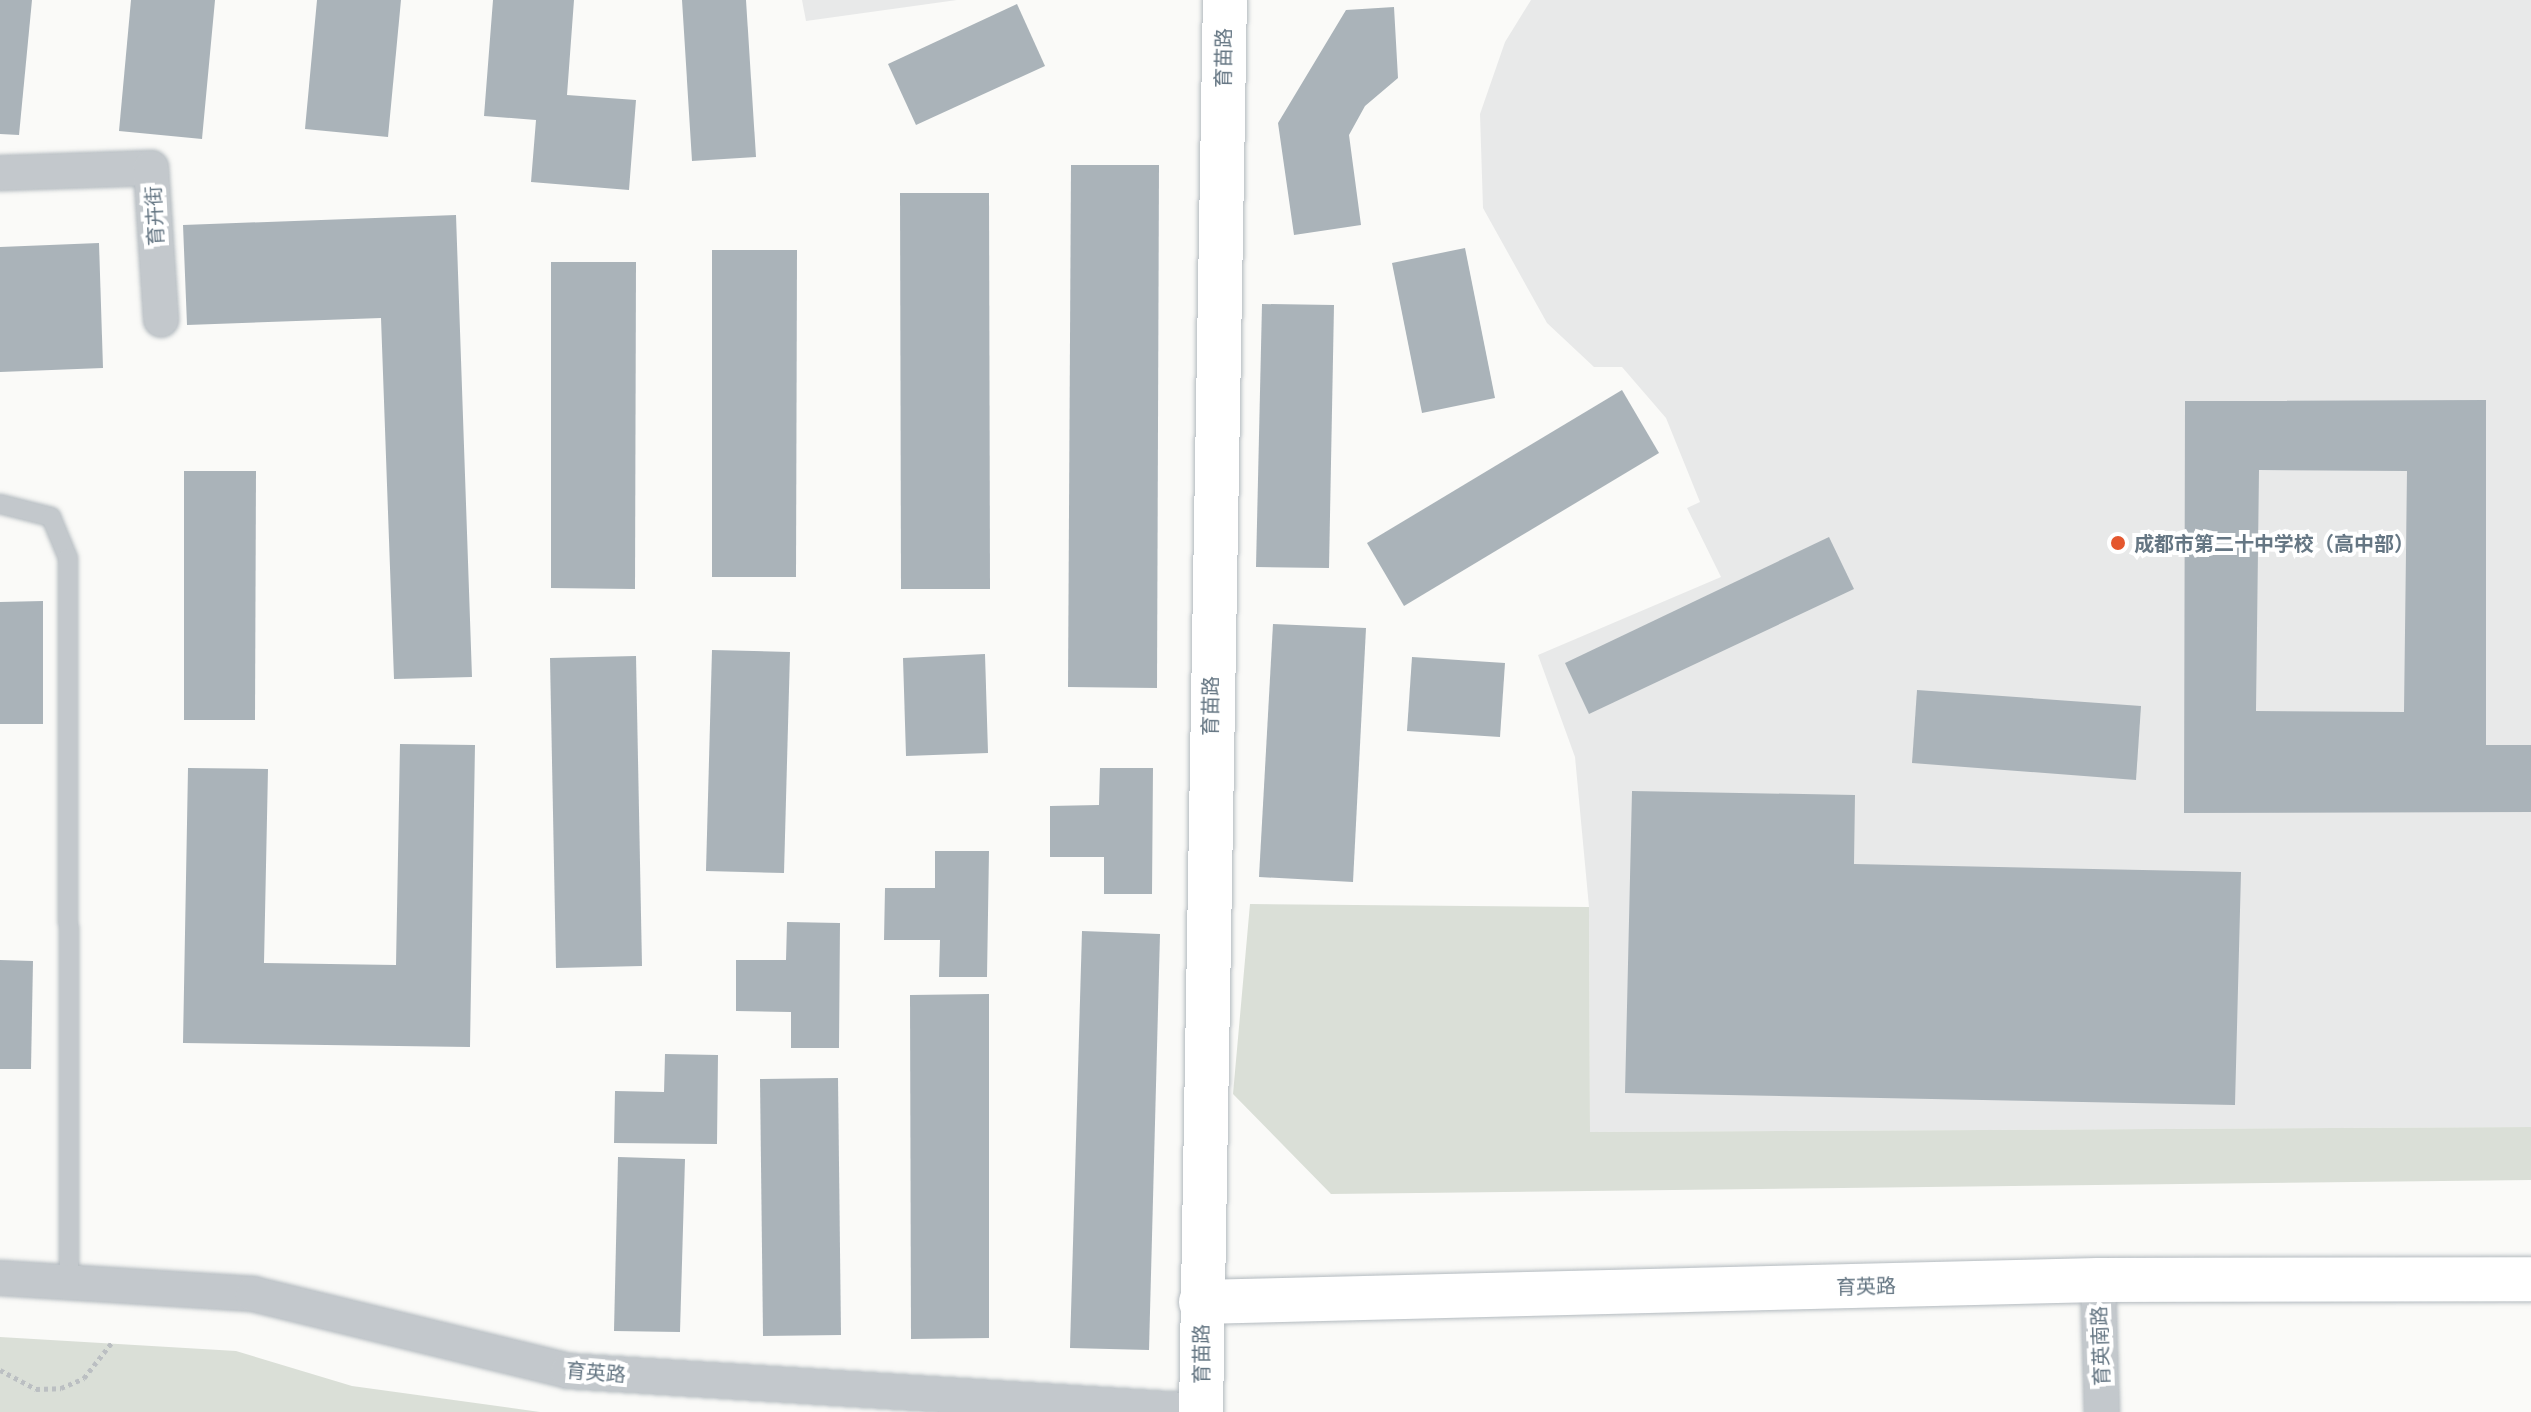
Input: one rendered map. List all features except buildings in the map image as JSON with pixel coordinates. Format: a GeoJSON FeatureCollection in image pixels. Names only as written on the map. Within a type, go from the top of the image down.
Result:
{"type":"FeatureCollection","features":[{"type":"Feature","properties":{"kind":"street","name":"育苗路"},"geometry":{"type":"LineString","coordinates":[[1201,1412],[1225,0]]}},
{"type":"Feature","properties":{"kind":"street","name":"育卉街"},"geometry":{"type":"LineString","coordinates":[[0,173],[151,168],[161,320]]}},
{"type":"Feature","properties":{"kind":"street","name":"育英路"},"geometry":{"type":"LineString","coordinates":[[0,1278],[69,1285],[253,1294],[568,1371],[1201,1412]]}},
{"type":"Feature","properties":{"kind":"street","name":"育英路"},"geometry":{"type":"LineString","coordinates":[[1201,1302],[2098,1280],[2531,1279]]}},
{"type":"Feature","properties":{"kind":"street","name":"育英南路"},"geometry":{"type":"LineString","coordinates":[[2098,1280],[2102,1412]]}},
{"type":"Feature","properties":{"kind":"lane"},"geometry":{"type":"LineString","coordinates":[[0,504],[51,517],[68,558],[69,1285]]}},
{"type":"Feature","properties":{"kind":"path"},"geometry":{"type":"LineString","coordinates":[[0,1370],[36,1389],[61,1388],[84,1378],[113,1341]]}},
{"type":"Feature","properties":{"kind":"path"},"geometry":{"type":"LineString","coordinates":[[0,1380],[7,1376]]}},
{"type":"Feature","properties":{"kind":"shaded area"},"geometry":{"type":"Polygon","coordinates":[[[802,0],[957,0],[806,21],[802,0]]]}},
{"type":"Feature","properties":{"kind":"shaded area","name":"成都市第二十中学校（高中部）"},"geometry":{"type":"Polygon","coordinates":[[[1531,0],[2531,0],[2531,1127],[1590,1132],[1589,907],[1575,757],[1538,655],[1721,577],[1687,508],[1700,502],[1666,418],[1622,367],[1594,367],[1547,323],[1483,208],[1480,114],[1505,42],[1531,0]]]}},
{"type":"Feature","properties":{"kind":"shaded area"},"geometry":{"type":"Polygon","coordinates":[[[1250,904],[1589,907],[1590,1132],[2531,1127],[2531,1180],[1331,1194],[1233,1094],[1250,904]]]}},
{"type":"Feature","properties":{"kind":"shaded area"},"geometry":{"type":"Polygon","coordinates":[[[0,1337],[236,1351],[352,1386],[540,1412],[0,1412],[0,1337]]]}},
{"type":"Feature","properties":{"kind":"place","name":"成都市第二十中学校（高中部）"},"geometry":{"type":"Point","coordinates":[2118,543]}}]}
